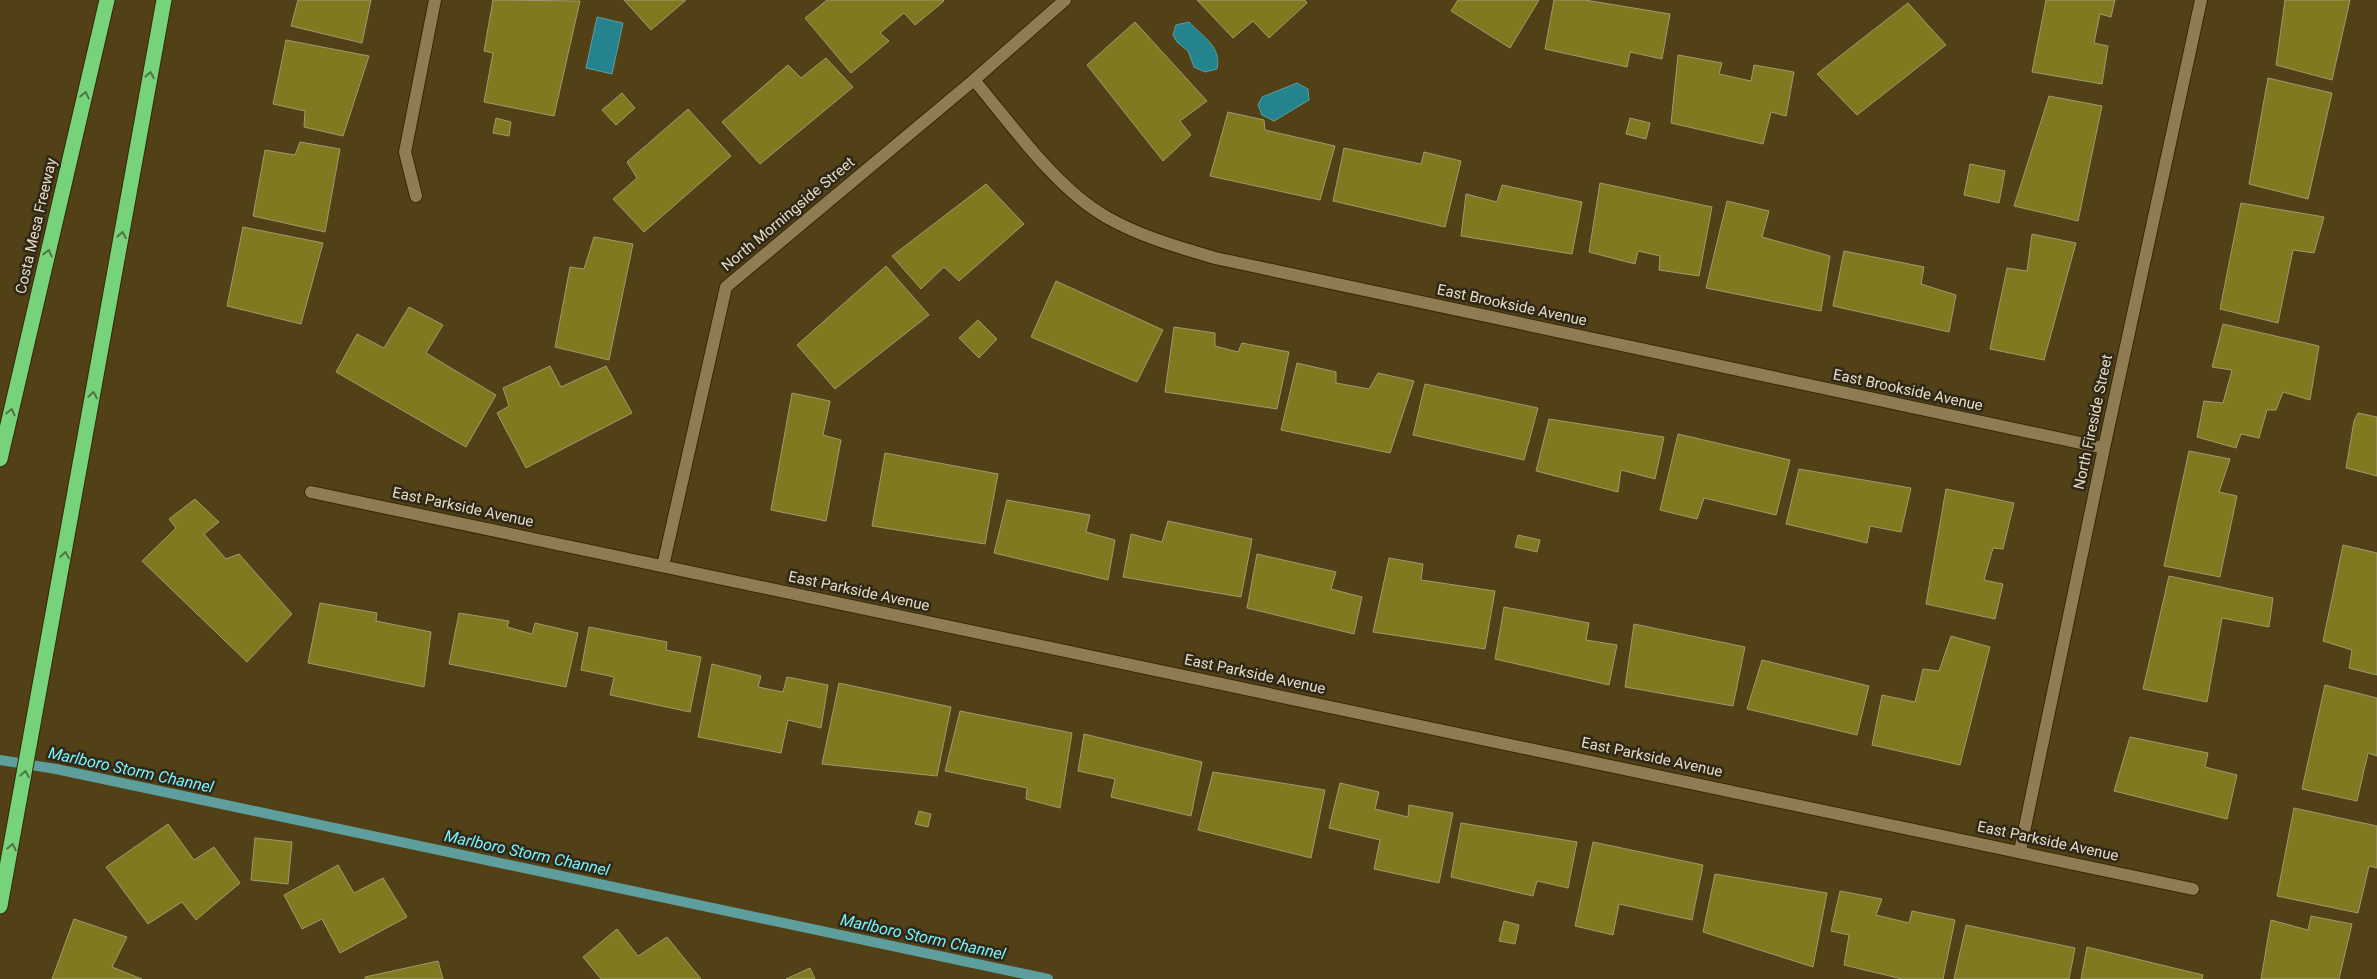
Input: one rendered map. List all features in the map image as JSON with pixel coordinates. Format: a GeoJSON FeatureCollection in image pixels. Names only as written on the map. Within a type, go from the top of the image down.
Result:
{"type":"FeatureCollection","features":[{"type":"Feature","properties":{"kind":"highway","name":"Costa Mesa Freeway"},"geometry":{"type":"LineString","coordinates":[[0,459],[107,0]]}},
{"type":"Feature","properties":{"kind":"highway"},"geometry":{"type":"LineString","coordinates":[[0,906],[17,822],[164,0]]}},
{"type":"Feature","properties":{"kind":"street"},"geometry":{"type":"LineString","coordinates":[[416,196],[405,152],[435,0]]}},
{"type":"Feature","properties":{"kind":"street","name":"North Morningside Street"},"geometry":{"type":"LineString","coordinates":[[663,566],[726,288],[974,80],[1065,0]]}},
{"type":"Feature","properties":{"kind":"street","name":"North Fireside Street"},"geometry":{"type":"LineString","coordinates":[[2020,851],[2104,448],[2201,0]]}},
{"type":"Feature","properties":{"kind":"street","name":"East Brookside Avenue"},"geometry":{"type":"LineString","coordinates":[[974,80],[1062,184],[1106,218],[1153,240],[1215,258],[2104,448]]}},
{"type":"Feature","properties":{"kind":"street","name":"East Parkside Avenue"},"geometry":{"type":"LineString","coordinates":[[311,492],[2193,889]]}},
{"type":"Feature","properties":{"kind":"water"},"geometry":{"type":"Polygon","coordinates":[[[597,17],[623,23],[612,74],[586,68],[597,17]]]}},
{"type":"Feature","properties":{"kind":"water"},"geometry":{"type":"Polygon","coordinates":[[[1189,22],[1214,48],[1218,61],[1217,69],[1205,72],[1194,67],[1188,51],[1177,42],[1173,35],[1176,25],[1189,22]]]}},
{"type":"Feature","properties":{"kind":"water"},"geometry":{"type":"Polygon","coordinates":[[[1297,83],[1308,89],[1309,100],[1274,121],[1262,115],[1258,105],[1262,97],[1297,83]]]}},
{"type":"Feature","properties":{"kind":"building"},"geometry":{"type":"Polygon","coordinates":[[[298,0],[371,0],[362,43],[291,26],[298,0]]]}},
{"type":"Feature","properties":{"kind":"building"},"geometry":{"type":"Polygon","coordinates":[[[493,0],[580,1],[554,116],[484,102],[493,53],[484,51],[493,0]]]}},
{"type":"Feature","properties":{"kind":"building"},"geometry":{"type":"Polygon","coordinates":[[[624,0],[686,0],[651,30],[624,0]]]}},
{"type":"Feature","properties":{"kind":"building"},"geometry":{"type":"Polygon","coordinates":[[[827,0],[944,1],[915,25],[904,13],[880,33],[889,41],[851,73],[805,18],[827,0]]]}},
{"type":"Feature","properties":{"kind":"building"},"geometry":{"type":"Polygon","coordinates":[[[1197,0],[1305,0],[1307,3],[1269,38],[1253,21],[1233,38],[1197,0]]]}},
{"type":"Feature","properties":{"kind":"building"},"geometry":{"type":"Polygon","coordinates":[[[1458,0],[1539,0],[1510,48],[1451,11],[1458,0]]]}},
{"type":"Feature","properties":{"kind":"building"},"geometry":{"type":"Polygon","coordinates":[[[1554,0],[1585,0],[1670,14],[1662,59],[1630,52],[1627,67],[1545,49],[1554,0]]]}},
{"type":"Feature","properties":{"kind":"building"},"geometry":{"type":"Polygon","coordinates":[[[2046,0],[2115,0],[2111,17],[2100,14],[2094,43],[2108,46],[2102,84],[2032,72],[2046,0]]]}},
{"type":"Feature","properties":{"kind":"building"},"geometry":{"type":"Polygon","coordinates":[[[2285,0],[2350,0],[2332,80],[2276,65],[2285,0]]]}},
{"type":"Feature","properties":{"kind":"building"},"geometry":{"type":"Polygon","coordinates":[[[1908,3],[1946,45],[1857,115],[1817,74],[1908,3]]]}},
{"type":"Feature","properties":{"kind":"building"},"geometry":{"type":"Polygon","coordinates":[[[1135,22],[1207,101],[1180,121],[1191,135],[1163,161],[1087,65],[1135,22]]]}},
{"type":"Feature","properties":{"kind":"building"},"geometry":{"type":"Polygon","coordinates":[[[286,40],[369,56],[343,136],[304,127],[305,111],[273,104],[286,40]]]}},
{"type":"Feature","properties":{"kind":"building"},"geometry":{"type":"Polygon","coordinates":[[[1678,55],[1722,63],[1719,74],[1751,81],[1754,65],[1794,72],[1786,116],[1771,112],[1763,144],[1671,123],[1678,55]]]}},
{"type":"Feature","properties":{"kind":"building"},"geometry":{"type":"Polygon","coordinates":[[[826,58],[853,87],[760,164],[722,122],[788,65],[801,78],[826,58]]]}},
{"type":"Feature","properties":{"kind":"building"},"geometry":{"type":"Polygon","coordinates":[[[2268,78],[2332,93],[2308,199],[2249,184],[2268,78]]]}},
{"type":"Feature","properties":{"kind":"building"},"geometry":{"type":"Polygon","coordinates":[[[622,93],[635,108],[616,125],[602,110],[622,93]]]}},
{"type":"Feature","properties":{"kind":"building"},"geometry":{"type":"Polygon","coordinates":[[[2049,96],[2102,106],[2078,221],[2014,206],[2049,96]]]}},
{"type":"Feature","properties":{"kind":"building"},"geometry":{"type":"Polygon","coordinates":[[[688,109],[731,156],[644,232],[613,199],[637,178],[627,162],[688,109]]]}},
{"type":"Feature","properties":{"kind":"building"},"geometry":{"type":"Polygon","coordinates":[[[1228,112],[1264,120],[1265,130],[1335,146],[1320,200],[1210,176],[1228,112]]]}},
{"type":"Feature","properties":{"kind":"building"},"geometry":{"type":"Polygon","coordinates":[[[496,118],[511,122],[509,136],[493,133],[496,118]]]}},
{"type":"Feature","properties":{"kind":"building"},"geometry":{"type":"Polygon","coordinates":[[[1630,118],[1650,123],[1646,139],[1626,134],[1630,118]]]}},
{"type":"Feature","properties":{"kind":"building"},"geometry":{"type":"Polygon","coordinates":[[[300,142],[340,149],[325,232],[253,216],[265,150],[295,155],[300,142]]]}},
{"type":"Feature","properties":{"kind":"building"},"geometry":{"type":"Polygon","coordinates":[[[1344,148],[1421,164],[1424,152],[1461,161],[1445,227],[1333,201],[1344,148]]]}},
{"type":"Feature","properties":{"kind":"building"},"geometry":{"type":"Polygon","coordinates":[[[1970,164],[2005,171],[1999,203],[1964,195],[1970,164]]]}},
{"type":"Feature","properties":{"kind":"building"},"geometry":{"type":"Polygon","coordinates":[[[1600,183],[1712,207],[1699,276],[1659,270],[1660,256],[1638,251],[1635,264],[1589,252],[1600,183]]]}},
{"type":"Feature","properties":{"kind":"building"},"geometry":{"type":"Polygon","coordinates":[[[986,184],[1024,224],[959,281],[944,267],[921,289],[892,256],[986,184]]]}},
{"type":"Feature","properties":{"kind":"building"},"geometry":{"type":"Polygon","coordinates":[[[1502,185],[1582,202],[1572,254],[1461,236],[1466,194],[1497,202],[1502,185]]]}},
{"type":"Feature","properties":{"kind":"building"},"geometry":{"type":"Polygon","coordinates":[[[1727,201],[1769,211],[1762,237],[1830,256],[1821,311],[1706,288],[1727,201]]]}},
{"type":"Feature","properties":{"kind":"building"},"geometry":{"type":"Polygon","coordinates":[[[2241,203],[2324,217],[2314,253],[2293,250],[2278,323],[2220,309],[2241,203]]]}},
{"type":"Feature","properties":{"kind":"building"},"geometry":{"type":"Polygon","coordinates":[[[243,227],[323,243],[301,324],[227,306],[243,227]]]}},
{"type":"Feature","properties":{"kind":"building"},"geometry":{"type":"Polygon","coordinates":[[[2032,234],[2076,243],[2044,360],[1990,349],[2007,268],[2027,271],[2032,234]]]}},
{"type":"Feature","properties":{"kind":"building"},"geometry":{"type":"Polygon","coordinates":[[[594,237],[633,244],[609,360],[555,347],[570,267],[584,269],[594,237]]]}},
{"type":"Feature","properties":{"kind":"building"},"geometry":{"type":"Polygon","coordinates":[[[1844,251],[1924,267],[1921,284],[1956,295],[1949,332],[1833,306],[1844,251]]]}},
{"type":"Feature","properties":{"kind":"building"},"geometry":{"type":"Polygon","coordinates":[[[886,266],[929,315],[835,389],[797,345],[886,266]]]}},
{"type":"Feature","properties":{"kind":"building"},"geometry":{"type":"Polygon","coordinates":[[[1056,281],[1163,330],[1137,382],[1031,337],[1056,281]]]}},
{"type":"Feature","properties":{"kind":"building"},"geometry":{"type":"Polygon","coordinates":[[[409,307],[443,325],[426,353],[496,395],[466,447],[336,372],[357,334],[384,348],[409,307]]]}},
{"type":"Feature","properties":{"kind":"building"},"geometry":{"type":"Polygon","coordinates":[[[978,320],[997,339],[979,358],[959,338],[978,320]]]}},
{"type":"Feature","properties":{"kind":"building"},"geometry":{"type":"Polygon","coordinates":[[[2223,324],[2319,346],[2310,400],[2283,392],[2276,410],[2267,410],[2259,438],[2241,434],[2236,448],[2197,437],[2204,401],[2223,403],[2232,370],[2212,367],[2223,324]]]}},
{"type":"Feature","properties":{"kind":"building"},"geometry":{"type":"Polygon","coordinates":[[[1174,327],[1215,333],[1215,346],[1238,352],[1242,343],[1289,352],[1277,409],[1165,392],[1174,327]]]}},
{"type":"Feature","properties":{"kind":"building"},"geometry":{"type":"Polygon","coordinates":[[[1297,363],[1336,372],[1336,383],[1369,389],[1378,373],[1414,381],[1390,453],[1281,430],[1297,363]]]}},
{"type":"Feature","properties":{"kind":"building"},"geometry":{"type":"Polygon","coordinates":[[[550,366],[561,387],[606,366],[632,413],[526,468],[497,413],[509,406],[503,388],[550,366]]]}},
{"type":"Feature","properties":{"kind":"building"},"geometry":{"type":"Polygon","coordinates":[[[1425,384],[1538,408],[1524,460],[1413,435],[1425,384]]]}},
{"type":"Feature","properties":{"kind":"building"},"geometry":{"type":"Polygon","coordinates":[[[792,393],[830,401],[823,435],[841,440],[826,521],[771,510],[792,393]]]}},
{"type":"Feature","properties":{"kind":"building"},"geometry":{"type":"Polygon","coordinates":[[[2358,413],[2377,417],[2377,476],[2346,468],[2354,421],[2358,413]]]}},
{"type":"Feature","properties":{"kind":"building"},"geometry":{"type":"Polygon","coordinates":[[[1549,419],[1664,437],[1655,479],[1621,470],[1618,492],[1536,471],[1549,419]]]}},
{"type":"Feature","properties":{"kind":"building"},"geometry":{"type":"Polygon","coordinates":[[[1678,434],[1790,460],[1776,515],[1704,498],[1697,519],[1660,510],[1678,434]]]}},
{"type":"Feature","properties":{"kind":"building"},"geometry":{"type":"Polygon","coordinates":[[[2189,451],[2230,459],[2219,492],[2237,496],[2220,577],[2164,566],[2189,451]]]}},
{"type":"Feature","properties":{"kind":"building"},"geometry":{"type":"Polygon","coordinates":[[[885,453],[998,474],[985,544],[872,526],[885,453]]]}},
{"type":"Feature","properties":{"kind":"building"},"geometry":{"type":"Polygon","coordinates":[[[1799,469],[1911,488],[1901,532],[1870,526],[1867,543],[1786,524],[1799,469]]]}},
{"type":"Feature","properties":{"kind":"building"},"geometry":{"type":"Polygon","coordinates":[[[1946,489],[2014,503],[2003,549],[1993,548],[1984,580],[2003,584],[1995,619],[1926,604],[1946,489]]]}},
{"type":"Feature","properties":{"kind":"building"},"geometry":{"type":"Polygon","coordinates":[[[195,499],[219,522],[204,534],[226,559],[239,554],[292,614],[247,662],[142,561],[176,528],[169,519],[195,499]]]}},
{"type":"Feature","properties":{"kind":"building"},"geometry":{"type":"Polygon","coordinates":[[[1007,500],[1090,515],[1086,532],[1115,540],[1108,580],[994,553],[1007,500]]]}},
{"type":"Feature","properties":{"kind":"building"},"geometry":{"type":"Polygon","coordinates":[[[1168,521],[1252,539],[1241,597],[1123,577],[1131,534],[1162,542],[1168,521]]]}},
{"type":"Feature","properties":{"kind":"building"},"geometry":{"type":"Polygon","coordinates":[[[1518,535],[1540,540],[1537,552],[1515,547],[1518,535]]]}},
{"type":"Feature","properties":{"kind":"building"},"geometry":{"type":"Polygon","coordinates":[[[2343,545],[2377,553],[2377,675],[2349,668],[2352,650],[2323,641],[2343,545]]]}},
{"type":"Feature","properties":{"kind":"building"},"geometry":{"type":"Polygon","coordinates":[[[1257,554],[1336,572],[1331,589],[1362,597],[1354,634],[1247,608],[1257,554]]]}},
{"type":"Feature","properties":{"kind":"building"},"geometry":{"type":"Polygon","coordinates":[[[1389,558],[1423,564],[1421,580],[1495,591],[1485,649],[1373,632],[1389,558]]]}},
{"type":"Feature","properties":{"kind":"building"},"geometry":{"type":"Polygon","coordinates":[[[2169,576],[2273,598],[2269,627],[2222,618],[2207,702],[2143,689],[2169,576]]]}},
{"type":"Feature","properties":{"kind":"building"},"geometry":{"type":"Polygon","coordinates":[[[320,603],[377,613],[376,621],[431,632],[424,687],[308,663],[320,603]]]}},
{"type":"Feature","properties":{"kind":"building"},"geometry":{"type":"Polygon","coordinates":[[[1504,607],[1589,623],[1586,640],[1617,645],[1609,685],[1495,659],[1504,607]]]}},
{"type":"Feature","properties":{"kind":"building"},"geometry":{"type":"Polygon","coordinates":[[[459,613],[509,621],[507,627],[532,634],[535,623],[578,633],[566,687],[449,664],[459,613]]]}},
{"type":"Feature","properties":{"kind":"building"},"geometry":{"type":"Polygon","coordinates":[[[1634,624],[1745,647],[1733,706],[1625,687],[1634,624]]]}},
{"type":"Feature","properties":{"kind":"building"},"geometry":{"type":"Polygon","coordinates":[[[589,627],[667,642],[666,650],[701,657],[690,712],[610,695],[614,677],[581,670],[589,627]]]}},
{"type":"Feature","properties":{"kind":"building"},"geometry":{"type":"Polygon","coordinates":[[[1951,636],[1990,647],[1960,765],[1872,745],[1882,695],[1915,702],[1923,669],[1939,671],[1951,636]]]}},
{"type":"Feature","properties":{"kind":"building"},"geometry":{"type":"Polygon","coordinates":[[[1762,660],[1869,686],[1857,735],[1747,709],[1762,660]]]}},
{"type":"Feature","properties":{"kind":"building"},"geometry":{"type":"Polygon","coordinates":[[[712,664],[761,676],[758,687],[783,692],[787,677],[828,685],[821,728],[788,720],[781,753],[698,737],[712,664]]]}},
{"type":"Feature","properties":{"kind":"building"},"geometry":{"type":"Polygon","coordinates":[[[839,683],[951,707],[937,776],[822,764],[839,683]]]}},
{"type":"Feature","properties":{"kind":"building"},"geometry":{"type":"Polygon","coordinates":[[[2325,685],[2377,698],[2377,756],[2368,753],[2357,801],[2302,789],[2325,685]]]}},
{"type":"Feature","properties":{"kind":"building"},"geometry":{"type":"Polygon","coordinates":[[[960,711],[1072,733],[1060,808],[1026,799],[1027,788],[945,771],[960,711]]]}},
{"type":"Feature","properties":{"kind":"building"},"geometry":{"type":"Polygon","coordinates":[[[1084,734],[1202,762],[1191,816],[1111,797],[1115,779],[1078,771],[1084,734]]]}},
{"type":"Feature","properties":{"kind":"building"},"geometry":{"type":"Polygon","coordinates":[[[2130,737],[2208,753],[2205,767],[2237,775],[2227,819],[2114,791],[2130,737]]]}},
{"type":"Feature","properties":{"kind":"building"},"geometry":{"type":"Polygon","coordinates":[[[1213,772],[1325,790],[1311,858],[1198,830],[1213,772]]]}},
{"type":"Feature","properties":{"kind":"building"},"geometry":{"type":"Polygon","coordinates":[[[1340,783],[1379,792],[1375,809],[1408,817],[1409,805],[1453,813],[1439,883],[1374,869],[1380,840],[1329,828],[1340,783]]]}},
{"type":"Feature","properties":{"kind":"building"},"geometry":{"type":"Polygon","coordinates":[[[2294,808],[2377,826],[2377,868],[2369,866],[2358,913],[2277,896],[2294,808]]]}},
{"type":"Feature","properties":{"kind":"building"},"geometry":{"type":"Polygon","coordinates":[[[919,811],[931,814],[928,827],[915,824],[919,811]]]}},
{"type":"Feature","properties":{"kind":"building"},"geometry":{"type":"Polygon","coordinates":[[[1461,823],[1577,842],[1568,888],[1537,881],[1533,896],[1451,877],[1461,823]]]}},
{"type":"Feature","properties":{"kind":"building"},"geometry":{"type":"Polygon","coordinates":[[[168,824],[194,860],[214,847],[240,883],[196,920],[182,902],[148,924],[106,867],[168,824]]]}},
{"type":"Feature","properties":{"kind":"building"},"geometry":{"type":"Polygon","coordinates":[[[255,838],[292,842],[288,884],[251,880],[255,838]]]}},
{"type":"Feature","properties":{"kind":"building"},"geometry":{"type":"Polygon","coordinates":[[[1593,842],[1703,865],[1692,920],[1619,904],[1613,935],[1575,926],[1593,842]]]}},
{"type":"Feature","properties":{"kind":"building"},"geometry":{"type":"Polygon","coordinates":[[[338,865],[354,893],[383,878],[407,917],[340,953],[322,919],[302,929],[284,895],[338,865]]]}},
{"type":"Feature","properties":{"kind":"building"},"geometry":{"type":"Polygon","coordinates":[[[1715,874],[1827,893],[1813,967],[1703,932],[1715,874]]]}},
{"type":"Feature","properties":{"kind":"building"},"geometry":{"type":"Polygon","coordinates":[[[1840,891],[1882,899],[1876,915],[1909,923],[1912,911],[1955,920],[1943,979],[1902,979],[1844,965],[1849,935],[1831,931],[1840,891]]]}},
{"type":"Feature","properties":{"kind":"building"},"geometry":{"type":"Polygon","coordinates":[[[2311,916],[2352,924],[2339,979],[2261,979],[2271,920],[2308,930],[2311,916]]]}},
{"type":"Feature","properties":{"kind":"building"},"geometry":{"type":"Polygon","coordinates":[[[74,919],[127,937],[112,967],[142,979],[52,979],[74,919]]]}},
{"type":"Feature","properties":{"kind":"building"},"geometry":{"type":"Polygon","coordinates":[[[1504,921],[1519,925],[1515,944],[1499,941],[1504,921]]]}},
{"type":"Feature","properties":{"kind":"building"},"geometry":{"type":"Polygon","coordinates":[[[1966,925],[2075,948],[2069,979],[1954,979],[1966,925]]]}},
{"type":"Feature","properties":{"kind":"building"},"geometry":{"type":"Polygon","coordinates":[[[617,929],[638,956],[667,937],[701,979],[601,979],[583,957],[617,929]]]}},
{"type":"Feature","properties":{"kind":"building"},"geometry":{"type":"Polygon","coordinates":[[[2087,947],[2203,975],[2202,979],[2081,979],[2087,947]]]}},
{"type":"Feature","properties":{"kind":"building"},"geometry":{"type":"Polygon","coordinates":[[[438,961],[443,979],[365,979],[365,977],[438,961]]]}},
{"type":"Feature","properties":{"kind":"building"},"geometry":{"type":"Polygon","coordinates":[[[810,968],[815,979],[786,979],[810,968]]]}},
{"type":"Feature","properties":{"kind":"waterway","name":"Marlboro Storm Channel"},"geometry":{"type":"LineString","coordinates":[[0,760],[56,769],[1048,979]]}}]}
